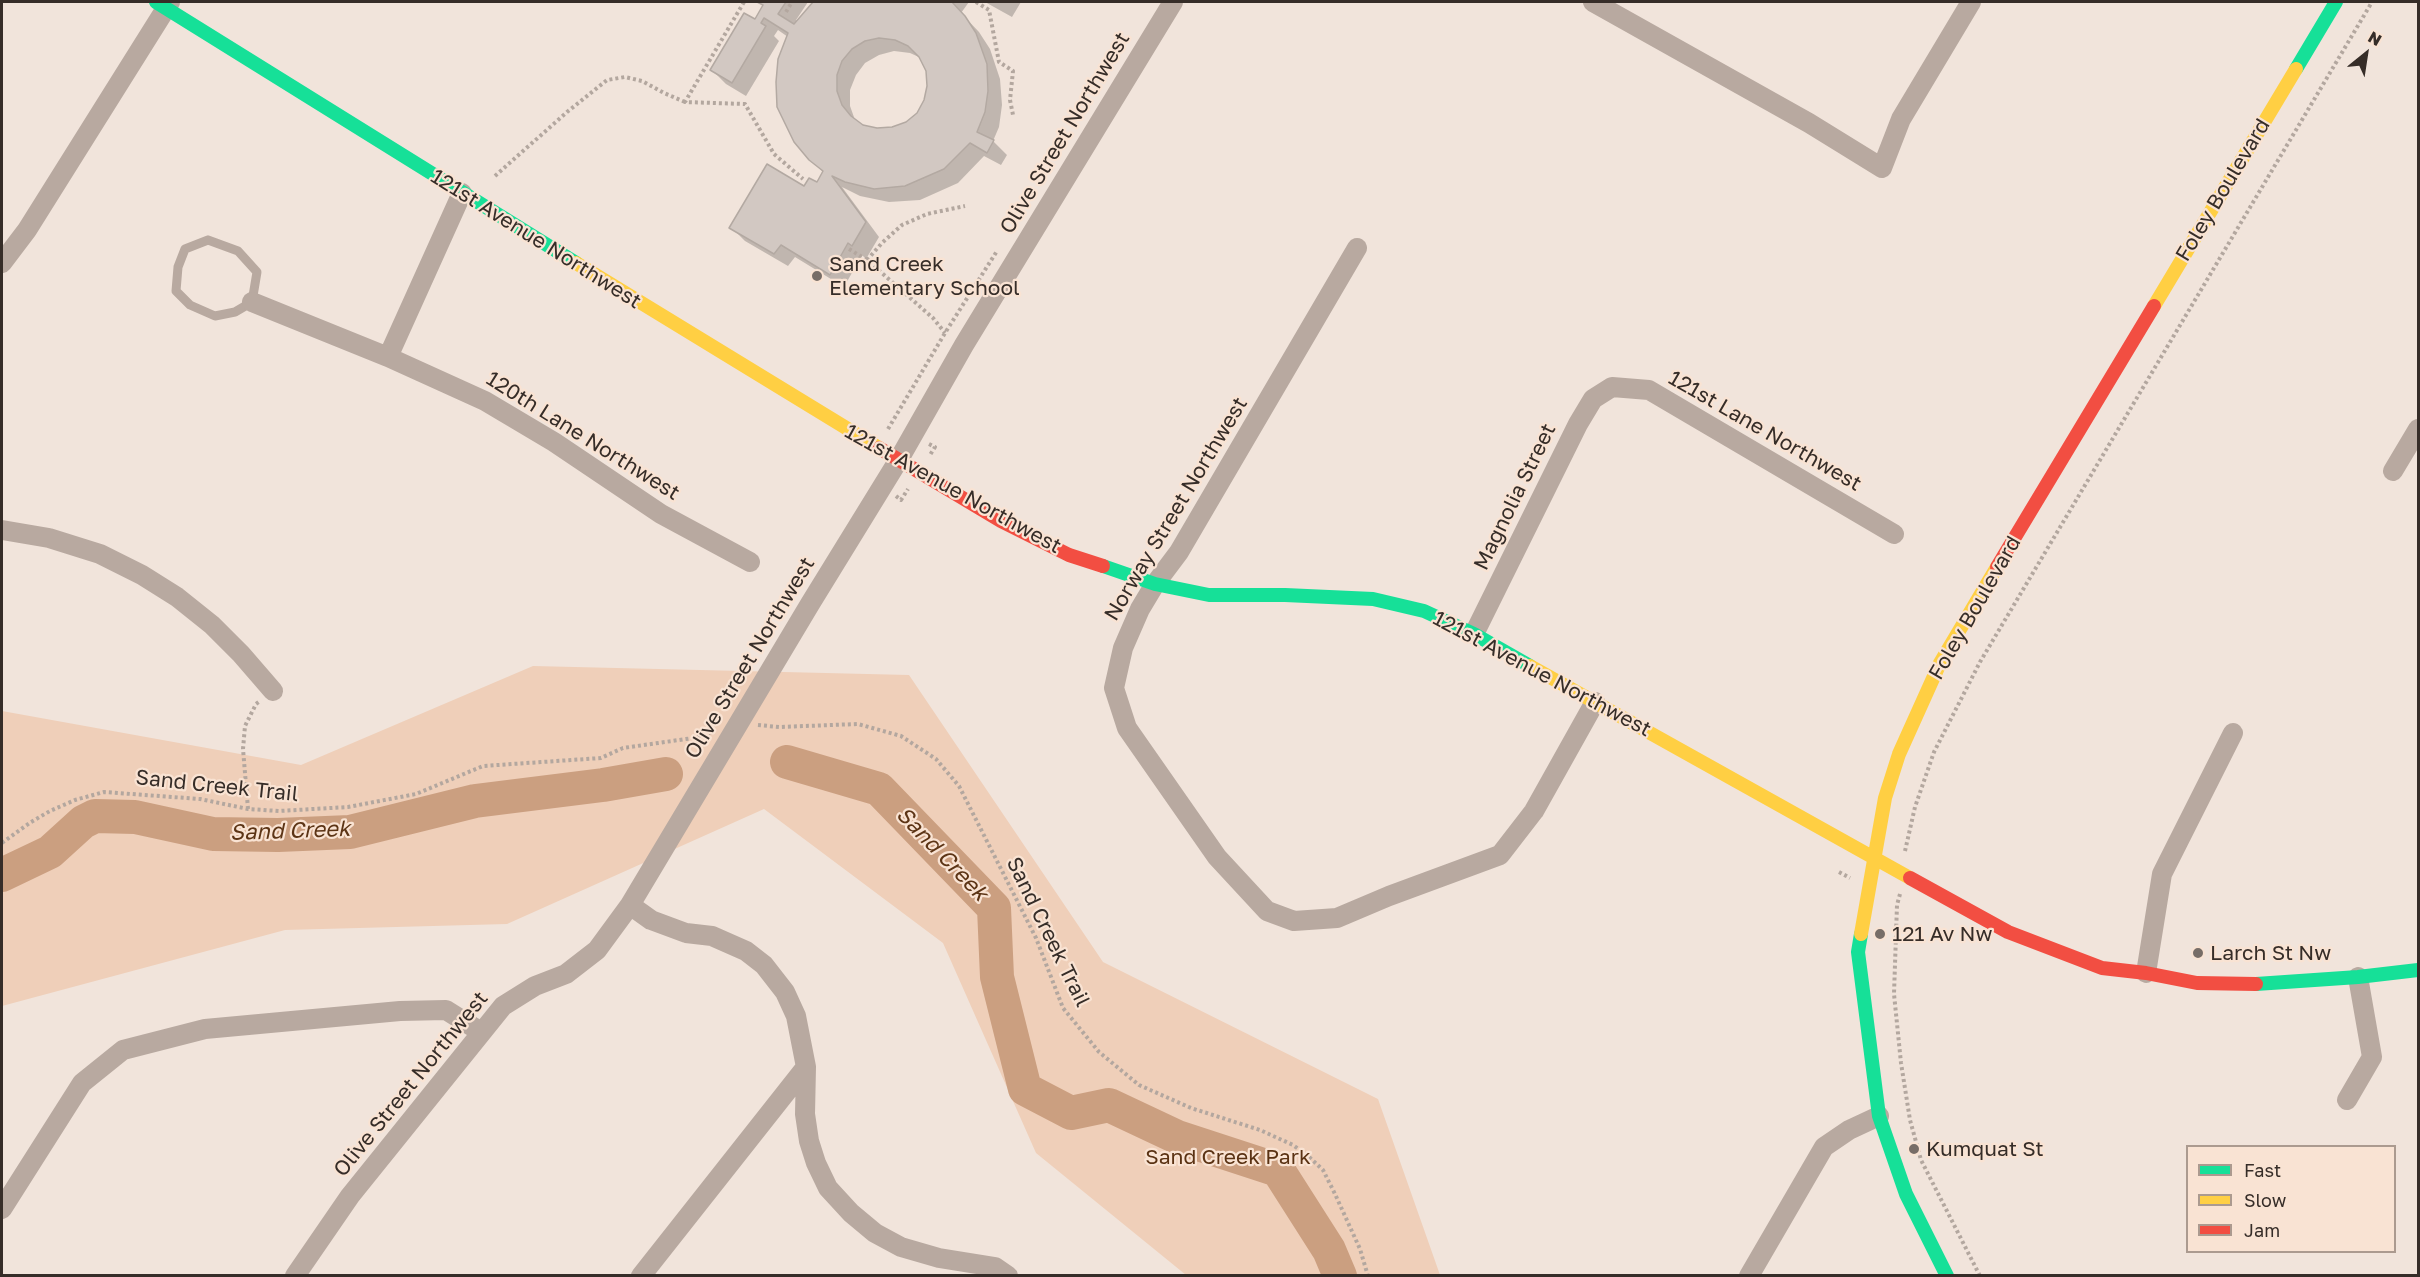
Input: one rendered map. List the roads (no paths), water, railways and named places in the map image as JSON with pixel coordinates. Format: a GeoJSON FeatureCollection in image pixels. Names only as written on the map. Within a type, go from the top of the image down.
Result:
{"type":"FeatureCollection","features":[{"type":"Feature","properties":{"kind":"street","name":"Olive Street Northwest"},"geometry":{"type":"LineString","coordinates":[[295,1275],[350,1196],[503,1006],[535,986],[566,974],[597,950],[630,905],[1171,2]]}},
{"type":"Feature","properties":{"kind":"street"},"geometry":{"type":"LineString","coordinates":[[1593,2],[1809,123],[1881,168],[1901,119],[1971,2]]}},
{"type":"Feature","properties":{"kind":"street","name":"Foley Boulevard"},"geometry":{"type":"LineString","coordinates":[[1947,1275],[1906,1194],[1880,1116],[1869,1047],[1858,952],[1885,798],[1899,754],[1940,663],[2336,2]]}},
{"type":"Feature","properties":{"kind":"street"},"geometry":{"type":"LineString","coordinates":[[2,263],[27,230],[164,4]]}},
{"type":"Feature","properties":{"kind":"street","name":"121st Avenue Northwest"},"geometry":{"type":"LineString","coordinates":[[164,4],[462,193],[898,461],[1001,521],[1069,555],[1155,584],[1209,595],[1373,598],[1424,611],[1474,634],[2008,932],[2102,968],[2146,973],[2197,983],[2255,984],[2358,977],[2418,970]]}},
{"type":"Feature","properties":{"kind":"street"},"geometry":{"type":"LineString","coordinates":[[388,357],[462,193]]}},
{"type":"Feature","properties":{"kind":"street","name":"Norway Street Northwest"},"geometry":{"type":"LineString","coordinates":[[1357,248],[1179,552],[1155,584],[1123,648],[1114,688],[1127,728],[1217,857],[1267,912],[1294,921],[1337,918],[1500,855],[1534,811],[1595,702]]}},
{"type":"Feature","properties":{"kind":"street","name":"120th Lane Northwest"},"geometry":{"type":"LineString","coordinates":[[252,303],[453,385],[519,420],[661,514],[750,562]]}},
{"type":"Feature","properties":{"kind":"street","name":"121st Lane Northwest"},"geometry":{"type":"LineString","coordinates":[[1608,389],[1612,387],[1649,390],[1893,534]]}},
{"type":"Feature","properties":{"kind":"street","name":"Magnolia Street"},"geometry":{"type":"LineString","coordinates":[[1474,634],[1578,424],[1593,399],[1608,389]]}},
{"type":"Feature","properties":{"kind":"street"},"geometry":{"type":"LineString","coordinates":[[2393,471],[2418,429]]}},
{"type":"Feature","properties":{"kind":"street"},"geometry":{"type":"LineString","coordinates":[[2,530],[49,538],[100,554],[142,574],[177,597],[212,626],[241,654],[273,691]]}},
{"type":"Feature","properties":{"kind":"street"},"geometry":{"type":"LineString","coordinates":[[2146,973],[2162,874],[2233,734]]}},
{"type":"Feature","properties":{"kind":"street"},"geometry":{"type":"LineString","coordinates":[[630,905],[651,920],[663,925],[686,933],[712,936],[731,943],[764,965],[785,992],[793,1008],[806,1067],[805,1114],[809,1141],[828,1188],[851,1213],[875,1233],[918,1253],[997,1273]]}},
{"type":"Feature","properties":{"kind":"street"},"geometry":{"type":"LineString","coordinates":[[2347,1100],[2372,1057],[2358,977]]}},
{"type":"Feature","properties":{"kind":"street"},"geometry":{"type":"LineString","coordinates":[[2,1209],[82,1083],[123,1050],[205,1029],[400,1011],[446,1010],[481,1032]]}},
{"type":"Feature","properties":{"kind":"street"},"geometry":{"type":"LineString","coordinates":[[641,1275],[806,1067]]}},
{"type":"Feature","properties":{"kind":"street"},"geometry":{"type":"LineString","coordinates":[[1749,1275],[1824,1147],[1849,1130],[1880,1116]]}},
{"type":"Feature","properties":{"kind":"lane"},"geometry":{"type":"LineString","coordinates":[[208,240],[238,251],[257,272],[252,303],[235,312],[216,316],[190,305],[176,291],[178,267],[185,249],[208,240]]}},
{"type":"Feature","properties":{"kind":"waterway","name":"Sand Creek"},"geometry":{"type":"LineString","coordinates":[[787,762],[879,789],[994,908],[997,977],[1025,1089],[1071,1113],[1109,1105],[1177,1137],[1278,1170],[1329,1250],[1340,1276]]}},
{"type":"Feature","properties":{"kind":"waterway","name":"Sand Creek"},"geometry":{"type":"LineString","coordinates":[[2,875],[50,852],[83,822],[95,816],[135,817],[213,834],[278,835],[350,832],[475,801],[603,785],[666,774]]}},
{"type":"Feature","properties":{"kind":"place","name":"Sand Creek Elementary School"},"geometry":{"type":"Point","coordinates":[817,276]}},
{"type":"Feature","properties":{"kind":"place","name":"121 Av Nw"},"geometry":{"type":"Point","coordinates":[1880,934]}},
{"type":"Feature","properties":{"kind":"place","name":"Larch St Nw"},"geometry":{"type":"Point","coordinates":[2198,953]}},
{"type":"Feature","properties":{"kind":"place","name":"Kumquat St"},"geometry":{"type":"Point","coordinates":[1914,1149]}},
{"type":"Feature","properties":{"kind":"park label","name":"Sand Creek Park"},"geometry":{"type":"Point","coordinates":[1228,1157]}}]}
